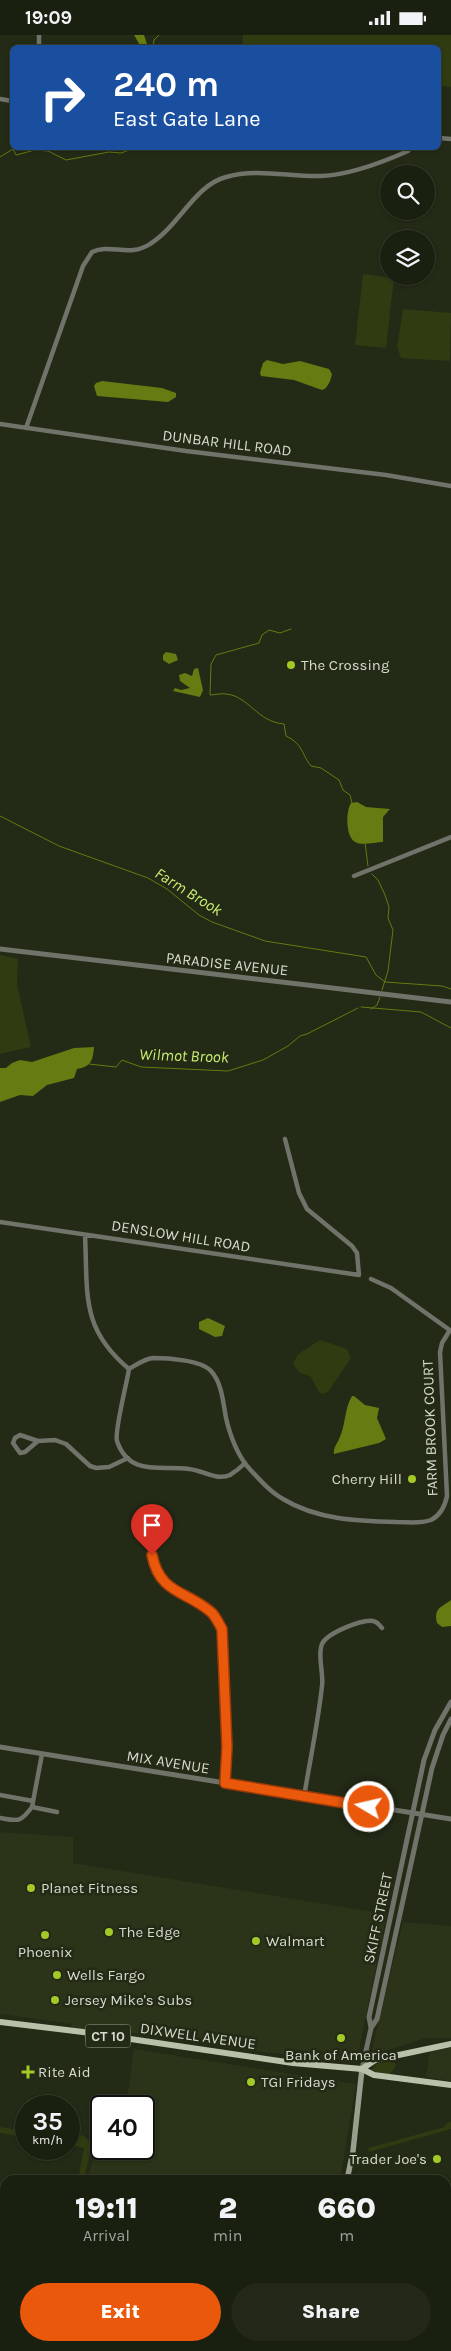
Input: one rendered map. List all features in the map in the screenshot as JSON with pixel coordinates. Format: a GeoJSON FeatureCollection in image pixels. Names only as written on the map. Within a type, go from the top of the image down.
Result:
{"type":"FeatureCollection","features":[{"type":"Feature","properties":{"kind":"main road","name":"DIXWELL AVENUE"},"geometry":{"type":"LineString","coordinates":[[0,2022],[83,2032],[293,2063],[362,2069],[374,2075],[451,2085]]}},
{"type":"Feature","properties":{"kind":"main road"},"geometry":{"type":"LineString","coordinates":[[362,2069],[375,2060],[451,2044]]}},
{"type":"Feature","properties":{"kind":"main road","name":"SKIFF STREET"},"geometry":{"type":"LineString","coordinates":[[348,2175],[353,2151],[362,2069]]}},
{"type":"Feature","properties":{"kind":"street"},"geometry":{"type":"LineString","coordinates":[[26,428],[83,266],[92,252],[101,249],[131,251],[144,248],[167,231],[206,188],[224,177],[247,174],[334,175],[376,163],[409,150]]}},
{"type":"Feature","properties":{"kind":"street","name":"DUNBAR HILL ROAD"},"geometry":{"type":"LineString","coordinates":[[0,424],[193,452],[386,475],[451,486]]}},
{"type":"Feature","properties":{"kind":"street"},"geometry":{"type":"LineString","coordinates":[[354,876],[451,837]]}},
{"type":"Feature","properties":{"kind":"street","name":"PARADISE AVENUE"},"geometry":{"type":"LineString","coordinates":[[0,949],[451,1002]]}},
{"type":"Feature","properties":{"kind":"street","name":"DENSLOW HILL ROAD"},"geometry":{"type":"LineString","coordinates":[[0,1222],[359,1275],[356,1253],[352,1246],[307,1209],[299,1193],[285,1139]]}},
{"type":"Feature","properties":{"kind":"street"},"geometry":{"type":"LineString","coordinates":[[85,1235],[89,1309],[95,1329],[111,1354],[129,1369],[117,1425],[116,1439],[122,1452],[134,1464],[152,1469],[188,1469],[220,1476],[230,1475],[245,1463]]}},
{"type":"Feature","properties":{"kind":"street"},"geometry":{"type":"LineString","coordinates":[[371,1279],[391,1288],[451,1331]]}},
{"type":"Feature","properties":{"kind":"street","name":"FARM BROOK COURT"},"geometry":{"type":"LineString","coordinates":[[129,1369],[152,1358],[201,1364],[211,1371],[222,1398],[232,1440],[245,1463],[260,1481],[282,1499],[304,1509],[348,1519],[418,1523],[430,1520],[438,1515],[444,1508],[447,1496],[440,1352],[442,1343],[451,1331]]}},
{"type":"Feature","properties":{"kind":"street"},"geometry":{"type":"LineString","coordinates":[[38,1441],[25,1452],[20,1453],[13,1443],[15,1437],[20,1435],[38,1441],[55,1440],[66,1444],[90,1466],[96,1468],[108,1467],[128,1458]]}},
{"type":"Feature","properties":{"kind":"street"},"geometry":{"type":"LineString","coordinates":[[152,1545],[154,1564],[163,1581],[177,1593],[213,1613],[222,1629],[227,1747],[225,1783]]}},
{"type":"Feature","properties":{"kind":"street"},"geometry":{"type":"LineString","coordinates":[[304,1797],[323,1684],[321,1649],[323,1642],[328,1636],[360,1622],[377,1622],[382,1628]]}},
{"type":"Feature","properties":{"kind":"street","name":"SKIFF STREET"},"geometry":{"type":"LineString","coordinates":[[371,2028],[368,2017],[428,1745],[440,1719],[451,1702]]}},
{"type":"Feature","properties":{"kind":"street","name":"SKIFF STREET"},"geometry":{"type":"LineString","coordinates":[[362,2069],[371,2028],[377,2019],[420,1815],[438,1748],[451,1719]]}},
{"type":"Feature","properties":{"kind":"street"},"geometry":{"type":"LineString","coordinates":[[428,1745],[438,1748]]}},
{"type":"Feature","properties":{"kind":"street","name":"MIX AVENUE"},"geometry":{"type":"LineString","coordinates":[[0,1747],[451,1819]]}},
{"type":"Feature","properties":{"kind":"street"},"geometry":{"type":"LineString","coordinates":[[0,1818],[18,1821],[24,1818],[32,1807],[42,1755]]}},
{"type":"Feature","properties":{"kind":"street"},"geometry":{"type":"LineString","coordinates":[[0,1795],[33,1801]]}},
{"type":"Feature","properties":{"kind":"street"},"geometry":{"type":"LineString","coordinates":[[32,1807],[57,1812]]}},
{"type":"Feature","properties":{"kind":"shaded area"},"geometry":{"type":"Polygon","coordinates":[[[134,35],[144,35],[147,45],[140,45],[134,35]]]}},
{"type":"Feature","properties":{"kind":"shaded area"},"geometry":{"type":"Polygon","coordinates":[[[243,35],[451,35],[451,87],[441,86],[441,45],[242,45],[243,35]]]}},
{"type":"Feature","properties":{"kind":"shaded area"},"geometry":{"type":"Polygon","coordinates":[[[363,274],[380,276],[380,285],[393,285],[386,348],[355,345],[363,274]]]}},
{"type":"Feature","properties":{"kind":"shaded area"},"geometry":{"type":"Polygon","coordinates":[[[403,309],[451,313],[450,361],[401,358],[397,347],[403,309]]]}},
{"type":"Feature","properties":{"kind":"shaded area"},"geometry":{"type":"Polygon","coordinates":[[[267,360],[283,364],[300,361],[329,369],[332,376],[328,386],[322,390],[294,380],[261,376],[263,363],[267,360]]]}},
{"type":"Feature","properties":{"kind":"shaded area"},"geometry":{"type":"Polygon","coordinates":[[[102,381],[162,388],[176,393],[176,397],[168,402],[97,396],[94,386],[102,381]]]}},
{"type":"Feature","properties":{"kind":"shaded area"},"geometry":{"type":"Polygon","coordinates":[[[166,652],[176,654],[178,660],[169,664],[163,660],[163,655],[166,652]]]}},
{"type":"Feature","properties":{"kind":"shaded area"},"geometry":{"type":"Polygon","coordinates":[[[198,668],[203,690],[200,697],[173,691],[175,688],[181,690],[190,688],[180,681],[179,675],[185,673],[192,676],[194,669],[198,668]]]}},
{"type":"Feature","properties":{"kind":"shaded area"},"geometry":{"type":"Polygon","coordinates":[[[357,802],[366,807],[390,809],[383,817],[383,842],[361,844],[355,842],[349,835],[347,823],[349,807],[351,803],[357,802]]]}},
{"type":"Feature","properties":{"kind":"shaded area"},"geometry":{"type":"Polygon","coordinates":[[[0,955],[18,959],[17,984],[31,1047],[0,1054],[0,955]]]}},
{"type":"Feature","properties":{"kind":"shaded area"},"geometry":{"type":"Polygon","coordinates":[[[94,1047],[90,1062],[85,1067],[77,1069],[74,1078],[47,1085],[33,1096],[20,1095],[0,1102],[0,1068],[6,1068],[20,1060],[32,1062],[74,1048],[94,1047]]]}},
{"type":"Feature","properties":{"kind":"shaded area"},"geometry":{"type":"Polygon","coordinates":[[[208,1318],[225,1326],[222,1336],[215,1337],[199,1329],[199,1322],[208,1318]]]}},
{"type":"Feature","properties":{"kind":"shaded area"},"geometry":{"type":"Polygon","coordinates":[[[320,1340],[347,1349],[351,1358],[328,1392],[322,1394],[310,1376],[300,1373],[293,1364],[298,1354],[320,1340]]]}},
{"type":"Feature","properties":{"kind":"shaded area"},"geometry":{"type":"Polygon","coordinates":[[[352,1396],[365,1405],[379,1408],[377,1418],[386,1439],[379,1443],[334,1454],[348,1406],[352,1396]]]}},
{"type":"Feature","properties":{"kind":"shaded area"},"geometry":{"type":"Polygon","coordinates":[[[451,1600],[451,1626],[442,1627],[437,1623],[437,1611],[451,1600]]]}},
{"type":"Feature","properties":{"kind":"shaded area"},"geometry":{"type":"Polygon","coordinates":[[[0,1832],[73,1837],[73,1863],[387,1914],[357,2059],[339,2060],[234,2049],[125,2032],[72,2031],[72,2024],[0,2014],[0,1832]]]}},
{"type":"Feature","properties":{"kind":"shaded area"},"geometry":{"type":"Polygon","coordinates":[[[403,1922],[451,1926],[451,2038],[426,2038],[376,2054],[372,2049],[403,1922]]]}},
{"type":"Feature","properties":{"kind":"shaded area"},"geometry":{"type":"Polygon","coordinates":[[[451,2048],[451,2081],[426,2077],[430,2051],[451,2048]]]}},
{"type":"Feature","properties":{"kind":"shaded area"},"geometry":{"type":"Polygon","coordinates":[[[134,2049],[356,2084],[341,2175],[89,2175],[93,2160],[155,2160],[155,2095],[128,2095],[134,2049]]]}},
{"type":"Feature","properties":{"kind":"shaded area"},"geometry":{"type":"Polygon","coordinates":[[[392,2060],[396,2066],[389,2075],[371,2070],[376,2064],[392,2060]]]}},
{"type":"Feature","properties":{"kind":"shaded area"},"geometry":{"type":"Polygon","coordinates":[[[451,2122],[451,2129],[369,2152],[368,2148],[445,2127],[445,2124],[451,2122]]]}},
{"type":"Feature","properties":{"kind":"shaded area"},"geometry":{"type":"Polygon","coordinates":[[[0,2127],[15,2129],[15,2135],[0,2133],[0,2127]]]}},
{"type":"Feature","properties":{"kind":"shaded area"},"geometry":{"type":"Polygon","coordinates":[[[80,2135],[87,2139],[90,2144],[90,2156],[85,2175],[79,2175],[84,2148],[80,2147],[80,2135]]]}},
{"type":"Feature","properties":{"kind":"waterway"},"geometry":{"type":"LineString","coordinates":[[153,45],[154,40],[159,35]]}},
{"type":"Feature","properties":{"kind":"waterway"},"geometry":{"type":"LineString","coordinates":[[0,157],[11,150]]}},
{"type":"Feature","properties":{"kind":"waterway"},"geometry":{"type":"LineString","coordinates":[[14,150],[16,155],[35,150]]}},
{"type":"Feature","properties":{"kind":"waterway"},"geometry":{"type":"LineString","coordinates":[[35,150],[48,151],[66,160],[109,152],[121,153],[130,150]]}},
{"type":"Feature","properties":{"kind":"waterway"},"geometry":{"type":"LineString","coordinates":[[291,629],[280,633],[269,630],[262,635],[259,643],[216,655],[211,664],[210,695],[224,694],[234,696],[241,699],[267,719],[284,724],[286,736],[299,746],[311,766],[321,768],[339,780],[343,790],[350,795],[352,803]]}},
{"type":"Feature","properties":{"kind":"waterway","name":"Farm Brook"},"geometry":{"type":"LineString","coordinates":[[0,816],[59,846],[148,878],[167,889],[199,915],[212,922],[265,941],[366,957],[376,975],[385,982],[442,986],[451,989]]}},
{"type":"Feature","properties":{"kind":"waterway"},"geometry":{"type":"LineString","coordinates":[[365,842],[368,866]]}},
{"type":"Feature","properties":{"kind":"waterway"},"geometry":{"type":"LineString","coordinates":[[372,874],[378,880],[385,895],[389,907],[388,918],[393,930],[388,971],[382,990]]}},
{"type":"Feature","properties":{"kind":"waterway","name":"Wilmot Brook"},"geometry":{"type":"LineString","coordinates":[[371,1009],[377,1005],[380,997]]}},
{"type":"Feature","properties":{"kind":"waterway","name":"Wilmot Brook"},"geometry":{"type":"LineString","coordinates":[[361,1007],[421,1012],[451,1028]]}},
{"type":"Feature","properties":{"kind":"waterway","name":"Wilmot Brook"},"geometry":{"type":"LineString","coordinates":[[89,1064],[116,1067],[122,1060],[141,1067],[228,1071],[263,1060],[288,1046],[300,1036],[358,1008]]}},
{"type":"Feature","properties":{"kind":"place","name":"The Crossing"},"geometry":{"type":"Point","coordinates":[291,665]}},
{"type":"Feature","properties":{"kind":"place","name":"Cherry Hill"},"geometry":{"type":"Point","coordinates":[412,1479]}},
{"type":"Feature","properties":{"kind":"place","name":"Planet Fitness"},"geometry":{"type":"Point","coordinates":[31,1888]}},
{"type":"Feature","properties":{"kind":"place","name":"The Edge"},"geometry":{"type":"Point","coordinates":[109,1932]}},
{"type":"Feature","properties":{"kind":"place","name":"Phoenix"},"geometry":{"type":"Point","coordinates":[45,1935]}},
{"type":"Feature","properties":{"kind":"place","name":"Walmart"},"geometry":{"type":"Point","coordinates":[256,1941]}},
{"type":"Feature","properties":{"kind":"place","name":"Wells Fargo"},"geometry":{"type":"Point","coordinates":[57,1975]}},
{"type":"Feature","properties":{"kind":"place","name":"Jersey Mike's Subs"},"geometry":{"type":"Point","coordinates":[55,2000]}},
{"type":"Feature","properties":{"kind":"place","name":"Bank of America"},"geometry":{"type":"Point","coordinates":[341,2038]}},
{"type":"Feature","properties":{"kind":"place","name":"Rite Aid"},"geometry":{"type":"Point","coordinates":[28,2072]}},
{"type":"Feature","properties":{"kind":"place","name":"TGI Fridays"},"geometry":{"type":"Point","coordinates":[251,2082]}},
{"type":"Feature","properties":{"kind":"place","name":"Trader Joe's"},"geometry":{"type":"Point","coordinates":[437,2159]}},
{"type":"Feature","properties":{"kind":"route"},"geometry":{"type":"LineString","coordinates":[[152,1555],[158,1574],[163,1581],[177,1593],[213,1613],[222,1629],[227,1747],[225,1783],[369,1807]]}}]}
